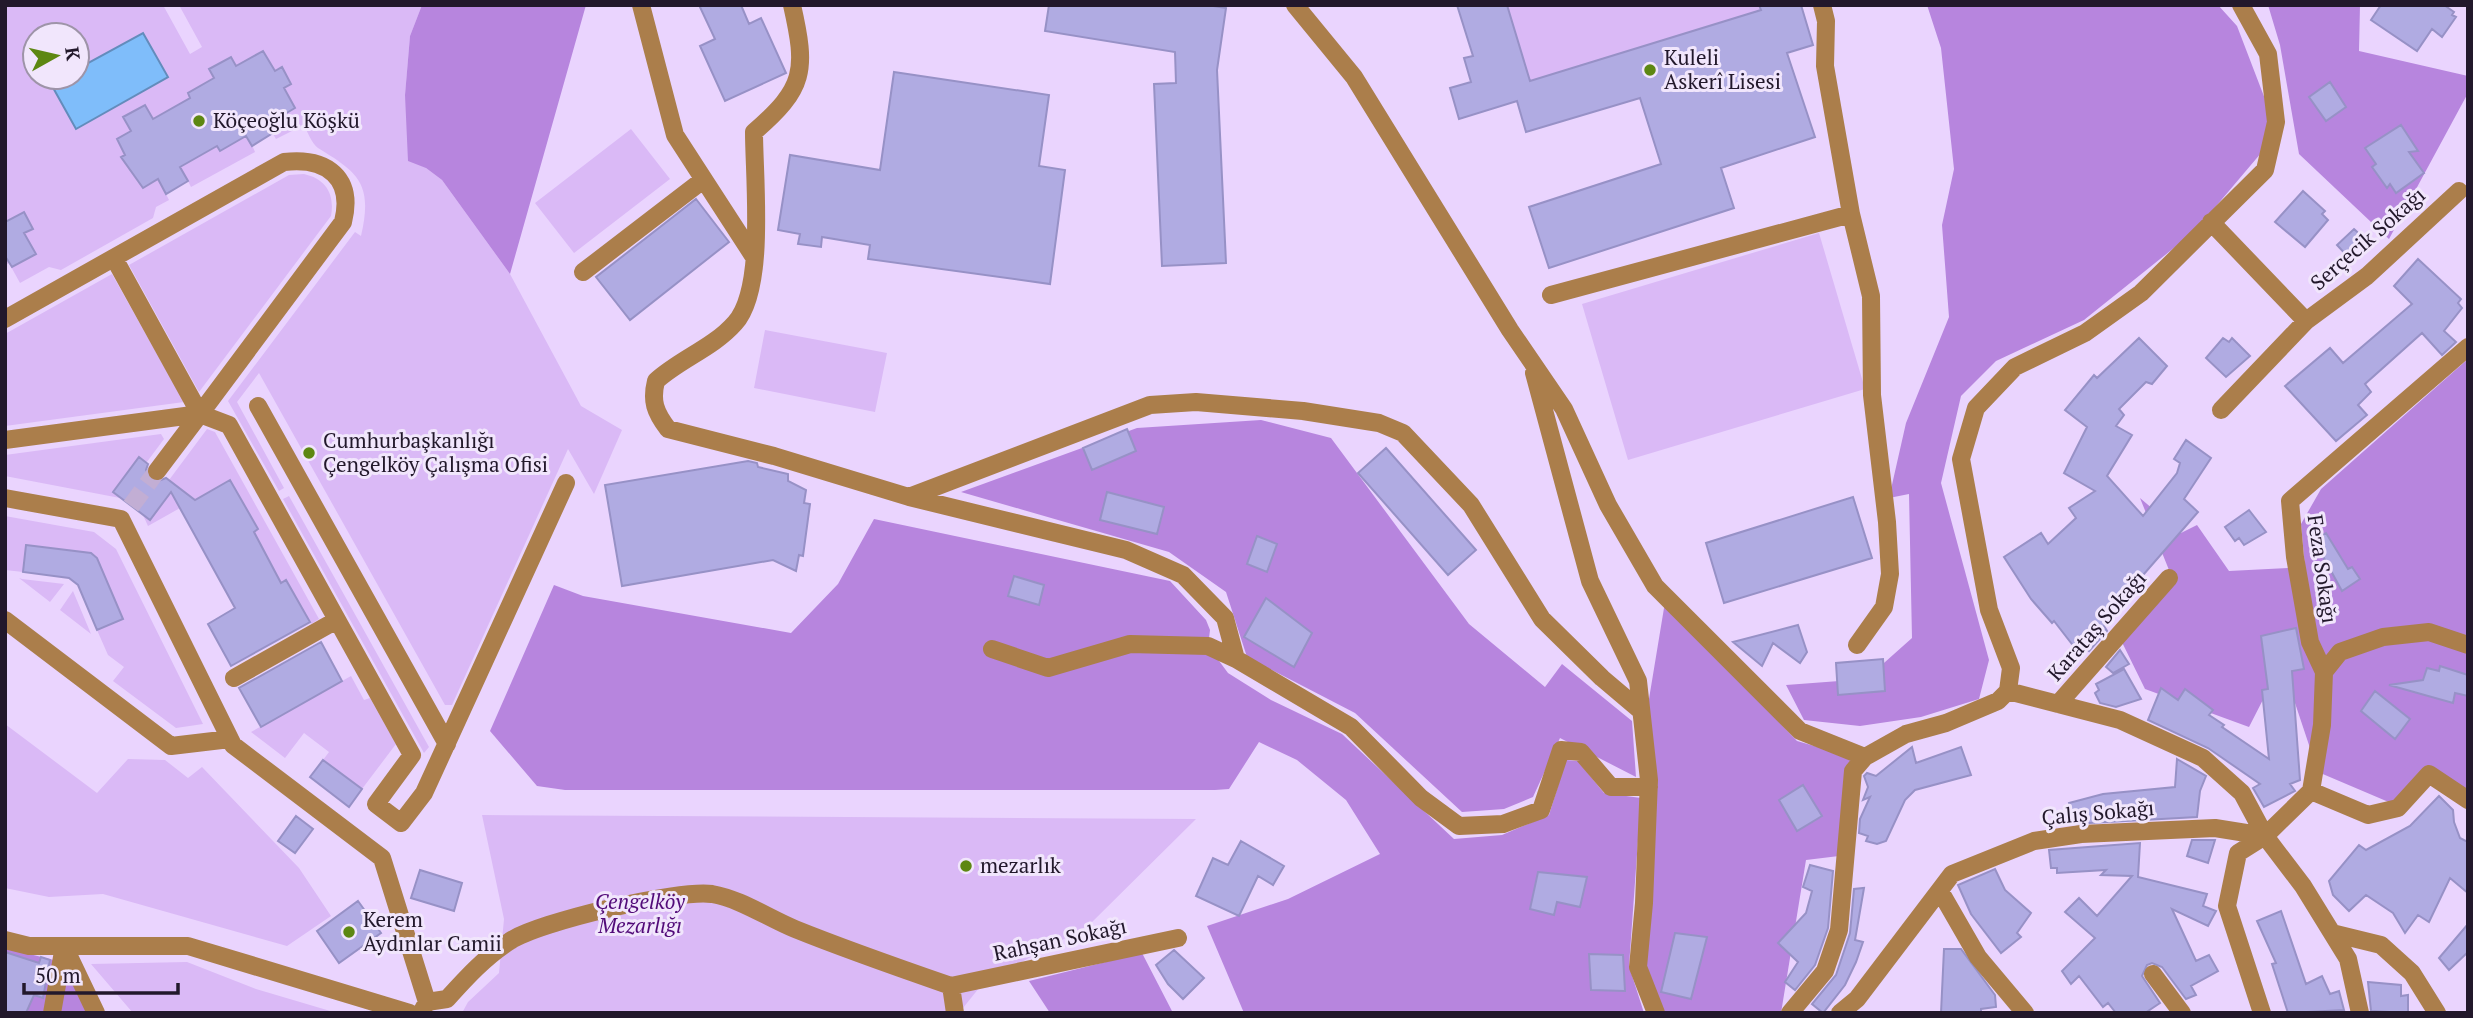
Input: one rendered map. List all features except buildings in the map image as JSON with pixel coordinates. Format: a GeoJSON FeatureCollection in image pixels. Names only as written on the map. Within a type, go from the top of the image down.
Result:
{"type":"FeatureCollection","features":[{"type":"Feature","properties":{"kind":"street"},"geometry":{"type":"LineString","coordinates":[[641,5],[674,135],[754,257]]}},
{"type":"Feature","properties":{"kind":"street"},"geometry":{"type":"LineString","coordinates":[[792,5],[801,76],[782,108],[754,132],[754,257],[747,303],[737,321],[719,339],[656,381],[652,397],[657,415],[668,429],[774,456],[909,496],[1126,550],[1183,575],[1225,618],[1236,659]]}},
{"type":"Feature","properties":{"kind":"street"},"geometry":{"type":"LineString","coordinates":[[1295,5],[1354,77],[1564,409],[1608,505],[1656,586],[1800,731],[1865,757]]}},
{"type":"Feature","properties":{"kind":"street"},"geometry":{"type":"LineString","coordinates":[[1822,5],[1826,21],[1825,66],[1851,214],[1871,296],[1872,396],[1887,522],[1890,574],[1884,607],[1857,645]]}},
{"type":"Feature","properties":{"kind":"street"},"geometry":{"type":"LineString","coordinates":[[1790,1013],[1825,971],[1839,930],[1853,771],[1865,757],[1906,734],[1946,723],[1998,701],[2008,691],[2011,668],[1989,610],[1961,459],[1976,408],[2015,367],[2085,333],[2141,293],[2265,170],[2277,121],[2268,54],[2245,10]]}},
{"type":"Feature","properties":{"kind":"street"},"geometry":{"type":"LineString","coordinates":[[5,318],[285,162],[305,160],[320,164],[334,173],[343,186],[347,207],[343,222],[157,471]]}},
{"type":"Feature","properties":{"kind":"street"},"geometry":{"type":"LineString","coordinates":[[583,272],[703,180]]}},
{"type":"Feature","properties":{"kind":"street","name":"Serçecik Sokağı"},"geometry":{"type":"LineString","coordinates":[[2221,410],[2306,321],[2367,276],[2459,191]]}},
{"type":"Feature","properties":{"kind":"street"},"geometry":{"type":"LineString","coordinates":[[1551,295],[1851,214]]}},
{"type":"Feature","properties":{"kind":"street","name":"Serçecik Sokağı"},"geometry":{"type":"LineString","coordinates":[[2211,222],[2306,321]]}},
{"type":"Feature","properties":{"kind":"street"},"geometry":{"type":"LineString","coordinates":[[114,258],[200,414]]}},
{"type":"Feature","properties":{"kind":"street","name":"Feza Sokağı"},"geometry":{"type":"LineString","coordinates":[[2311,791],[2322,725],[2324,672],[2310,642],[2295,557],[2290,501],[2468,347]]}},
{"type":"Feature","properties":{"kind":"street"},"geometry":{"type":"LineString","coordinates":[[1532,362],[1590,581],[1638,681],[1649,787],[1644,903],[1637,967],[1656,1013]]}},
{"type":"Feature","properties":{"kind":"street"},"geometry":{"type":"LineString","coordinates":[[909,496],[1150,405],[1196,402],[1303,411],[1392,427],[1403,433],[1471,505],[1542,620],[1641,711]]}},
{"type":"Feature","properties":{"kind":"street"},"geometry":{"type":"LineString","coordinates":[[258,407],[447,744]]}},
{"type":"Feature","properties":{"kind":"street"},"geometry":{"type":"LineString","coordinates":[[5,439],[200,414],[229,425],[412,755],[376,804],[401,823],[424,793],[566,483]]}},
{"type":"Feature","properties":{"kind":"street"},"geometry":{"type":"LineString","coordinates":[[5,498],[126,513],[233,745],[382,858],[424,1007],[447,999],[474,969],[511,940],[550,925],[657,900],[710,894],[841,948],[951,986],[955,1013]]}},
{"type":"Feature","properties":{"kind":"street","name":"Karataş Sokağı"},"geometry":{"type":"LineString","coordinates":[[2058,704],[2169,578]]}},
{"type":"Feature","properties":{"kind":"street"},"geometry":{"type":"LineString","coordinates":[[5,620],[171,746],[230,739]]}},
{"type":"Feature","properties":{"kind":"street"},"geometry":{"type":"LineString","coordinates":[[234,678],[337,620]]}},
{"type":"Feature","properties":{"kind":"street"},"geometry":{"type":"LineString","coordinates":[[2324,672],[2340,652],[2383,637],[2429,632],[2468,645]]}},
{"type":"Feature","properties":{"kind":"street"},"geometry":{"type":"LineString","coordinates":[[992,649],[1048,668],[1130,645],[1208,646],[1236,659],[1351,727],[1421,798],[1459,827],[1503,824],[1541,810],[1561,750],[1581,752],[1611,787],[1649,787]]}},
{"type":"Feature","properties":{"kind":"street"},"geometry":{"type":"LineString","coordinates":[[2008,691],[2120,720],[2203,758],[2242,793],[2265,836],[2303,886],[2348,959],[2360,1013]]}},
{"type":"Feature","properties":{"kind":"street"},"geometry":{"type":"LineString","coordinates":[[2262,1013],[2227,906],[2238,853],[2265,836],[2311,791],[2368,815],[2398,808],[2430,774],[2468,800]]}},
{"type":"Feature","properties":{"kind":"street","name":"Çalış Sokağı"},"geometry":{"type":"LineString","coordinates":[[1840,1013],[1857,999],[1952,874],[2034,841],[2081,834],[2215,828],[2265,836]]}},
{"type":"Feature","properties":{"kind":"street"},"geometry":{"type":"LineString","coordinates":[[1940,891],[1978,957],[2025,1013]]}},
{"type":"Feature","properties":{"kind":"street"},"geometry":{"type":"LineString","coordinates":[[2332,933],[2381,945],[2412,973],[2437,1013]]}},
{"type":"Feature","properties":{"kind":"street","name":"Rahşan Sokağı"},"geometry":{"type":"LineString","coordinates":[[951,986],[1178,938]]}},
{"type":"Feature","properties":{"kind":"street"},"geometry":{"type":"LineString","coordinates":[[5,940],[29,946],[188,946],[410,1013]]}},
{"type":"Feature","properties":{"kind":"street"},"geometry":{"type":"LineString","coordinates":[[52,1013],[64,946]]}},
{"type":"Feature","properties":{"kind":"street"},"geometry":{"type":"LineString","coordinates":[[64,946],[96,1013]]}},
{"type":"Feature","properties":{"kind":"street"},"geometry":{"type":"LineString","coordinates":[[2153,974],[2182,1013]]}},
{"type":"Feature","properties":{"kind":"green space"},"geometry":{"type":"Polygon","coordinates":[[[5,5],[163,5],[190,54],[202,47],[179,5],[422,5],[410,36],[405,95],[426,168],[442,180],[510,274],[581,406],[622,430],[594,494],[568,449],[452,705],[445,705],[259,373],[237,402],[284,488],[279,491],[228,401],[355,232],[361,236],[365,204],[363,192],[353,173],[316,146],[304,125],[276,139],[273,134],[252,145],[255,152],[191,187],[188,181],[166,194],[169,200],[156,207],[153,218],[61,270],[49,267],[20,283],[9,263],[5,265],[5,5]]]}},
{"type":"Feature","properties":{"kind":"green space"},"geometry":{"type":"Polygon","coordinates":[[[1507,5],[1759,5],[1761,10],[1530,81],[1507,5]]]}},
{"type":"Feature","properties":{"kind":"green space"},"geometry":{"type":"Polygon","coordinates":[[[631,129],[670,179],[574,253],[535,203],[631,129]]]}},
{"type":"Feature","properties":{"kind":"green space"},"geometry":{"type":"Polygon","coordinates":[[[289,175],[312,176],[327,189],[332,201],[331,216],[199,392],[129,265],[289,175]]]}},
{"type":"Feature","properties":{"kind":"green space"},"geometry":{"type":"Polygon","coordinates":[[[1819,233],[1865,389],[1628,460],[1582,304],[1819,233]]]}},
{"type":"Feature","properties":{"kind":"green space"},"geometry":{"type":"Polygon","coordinates":[[[112,274],[184,402],[5,426],[5,334],[112,274]]]}},
{"type":"Feature","properties":{"kind":"green space"},"geometry":{"type":"Polygon","coordinates":[[[765,330],[887,353],[875,412],[754,388],[765,330]]]}},
{"type":"Feature","properties":{"kind":"green space"},"geometry":{"type":"Polygon","coordinates":[[[207,429],[215,432],[319,619],[311,624],[286,580],[266,591],[273,567],[263,548],[238,541],[258,529],[230,480],[148,526],[143,515],[207,429]]]}},
{"type":"Feature","properties":{"kind":"green space"},"geometry":{"type":"Polygon","coordinates":[[[161,434],[164,439],[120,498],[5,476],[5,455],[161,434]]]}},
{"type":"Feature","properties":{"kind":"green space"},"geometry":{"type":"Polygon","coordinates":[[[289,496],[429,747],[424,753],[283,499],[289,496]]]}},
{"type":"Feature","properties":{"kind":"green space"},"geometry":{"type":"Polygon","coordinates":[[[5,516],[94,532],[116,549],[203,724],[176,728],[113,681],[124,667],[108,655],[97,630],[123,619],[97,558],[91,553],[26,545],[23,572],[5,570],[5,516]]]}},
{"type":"Feature","properties":{"kind":"green space"},"geometry":{"type":"Polygon","coordinates":[[[19,578],[22,579],[64,584],[50,602],[19,578]]]}},
{"type":"Feature","properties":{"kind":"green space"},"geometry":{"type":"Polygon","coordinates":[[[73,591],[91,634],[60,610],[73,591]]]}},
{"type":"Feature","properties":{"kind":"green space"},"geometry":{"type":"Polygon","coordinates":[[[351,676],[364,700],[370,698],[396,744],[362,789],[323,760],[329,752],[304,733],[285,758],[251,732],[351,676]]]}},
{"type":"Feature","properties":{"kind":"green space"},"geometry":{"type":"Polygon","coordinates":[[[5,724],[97,793],[128,759],[165,760],[188,778],[202,767],[299,868],[331,916],[287,946],[103,894],[49,897],[5,888],[5,724]]]}},
{"type":"Feature","properties":{"kind":"green space","name":"Çengelköy Mezarlığı"},"geometry":{"type":"Polygon","coordinates":[[[482,815],[1196,819],[1088,926],[983,983],[959,1013],[462,1013],[468,1002],[499,973],[504,919],[482,815]]]}},
{"type":"Feature","properties":{"kind":"green space"},"geometry":{"type":"Polygon","coordinates":[[[187,962],[256,989],[337,1013],[133,1013],[91,964],[187,962]]]}},
{"type":"Feature","properties":{"kind":"shaded area"},"geometry":{"type":"Polygon","coordinates":[[[422,5],[586,5],[510,274],[442,180],[426,168],[408,161],[405,95],[410,36],[422,5]]]}},
{"type":"Feature","properties":{"kind":"shaded area"},"geometry":{"type":"Polygon","coordinates":[[[1927,5],[2218,5],[2237,26],[2278,133],[2195,231],[2084,320],[1996,361],[1961,396],[1941,483],[1989,660],[1979,699],[1921,717],[1860,726],[1804,720],[1786,685],[1866,679],[1912,638],[1909,494],[1889,498],[1906,423],[1949,317],[1942,225],[1954,169],[1941,48],[1927,5]]]}},
{"type":"Feature","properties":{"kind":"shaded area"},"geometry":{"type":"Polygon","coordinates":[[[2268,5],[2360,5],[2359,51],[2468,76],[2468,93],[2389,239],[2299,154],[2280,45],[2268,5]]]}},
{"type":"Feature","properties":{"kind":"shaded area"},"geometry":{"type":"Polygon","coordinates":[[[2468,359],[2468,786],[2465,791],[2436,770],[2398,806],[2318,772],[2290,688],[2271,684],[2249,727],[2145,689],[2115,628],[2169,570],[2140,498],[2181,533],[2197,525],[2229,571],[2305,567],[2301,524],[2321,489],[2468,359]]]}},
{"type":"Feature","properties":{"kind":"shaded area"},"geometry":{"type":"Polygon","coordinates":[[[1261,420],[1331,438],[1469,624],[1545,687],[1562,664],[1632,721],[1636,777],[1560,738],[1533,797],[1504,809],[1462,812],[1355,713],[1247,657],[1226,592],[1169,552],[961,492],[1137,428],[1261,420]]]}},
{"type":"Feature","properties":{"kind":"shaded area"},"geometry":{"type":"Polygon","coordinates":[[[874,519],[1170,581],[1206,620],[1210,630],[1208,646],[1228,673],[1271,700],[1342,734],[1454,839],[1502,835],[1549,815],[1566,760],[1578,761],[1604,793],[1641,798],[1629,966],[1644,1013],[1244,1013],[1207,926],[1288,899],[1380,854],[1346,800],[1297,760],[1259,742],[1229,789],[1215,790],[565,790],[537,786],[490,731],[554,585],[583,596],[791,633],[838,584],[874,519]]]}},
{"type":"Feature","properties":{"kind":"shaded area"},"geometry":{"type":"Polygon","coordinates":[[[1665,602],[1797,741],[1856,758],[1839,856],[1806,860],[1781,1013],[1664,1013],[1645,963],[1648,705],[1665,602]]]}},
{"type":"Feature","properties":{"kind":"shaded area"},"geometry":{"type":"Polygon","coordinates":[[[5,948],[66,963],[104,1013],[5,1013],[5,948]]]}},
{"type":"Feature","properties":{"kind":"shaded area"},"geometry":{"type":"Polygon","coordinates":[[[1142,953],[1173,1013],[1050,1013],[1029,981],[1142,953]]]}},
{"type":"Feature","properties":{"kind":"water"},"geometry":{"type":"Polygon","coordinates":[[[143,33],[168,77],[76,129],[55,91],[91,91],[91,61],[143,33]]]}},
{"type":"Feature","properties":{"kind":"tunnel"},"geometry":{"type":"LineString","coordinates":[[131,506],[157,471]]}},
{"type":"Feature","properties":{"kind":"place","name":"Kuleli Askerî Lisesi"},"geometry":{"type":"Point","coordinates":[1650,70]}},
{"type":"Feature","properties":{"kind":"place","name":"Köçeoğlu Köşkü"},"geometry":{"type":"Point","coordinates":[199,121]}},
{"type":"Feature","properties":{"kind":"place","name":"Cumhurbaşkanlığı Çengelköy Çalışma Ofisi"},"geometry":{"type":"Point","coordinates":[309,453]}},
{"type":"Feature","properties":{"kind":"place","name":"mezarlık"},"geometry":{"type":"Point","coordinates":[966,866]}},
{"type":"Feature","properties":{"kind":"place","name":"Kerem Aydınlar Camii"},"geometry":{"type":"Point","coordinates":[349,932]}}]}
